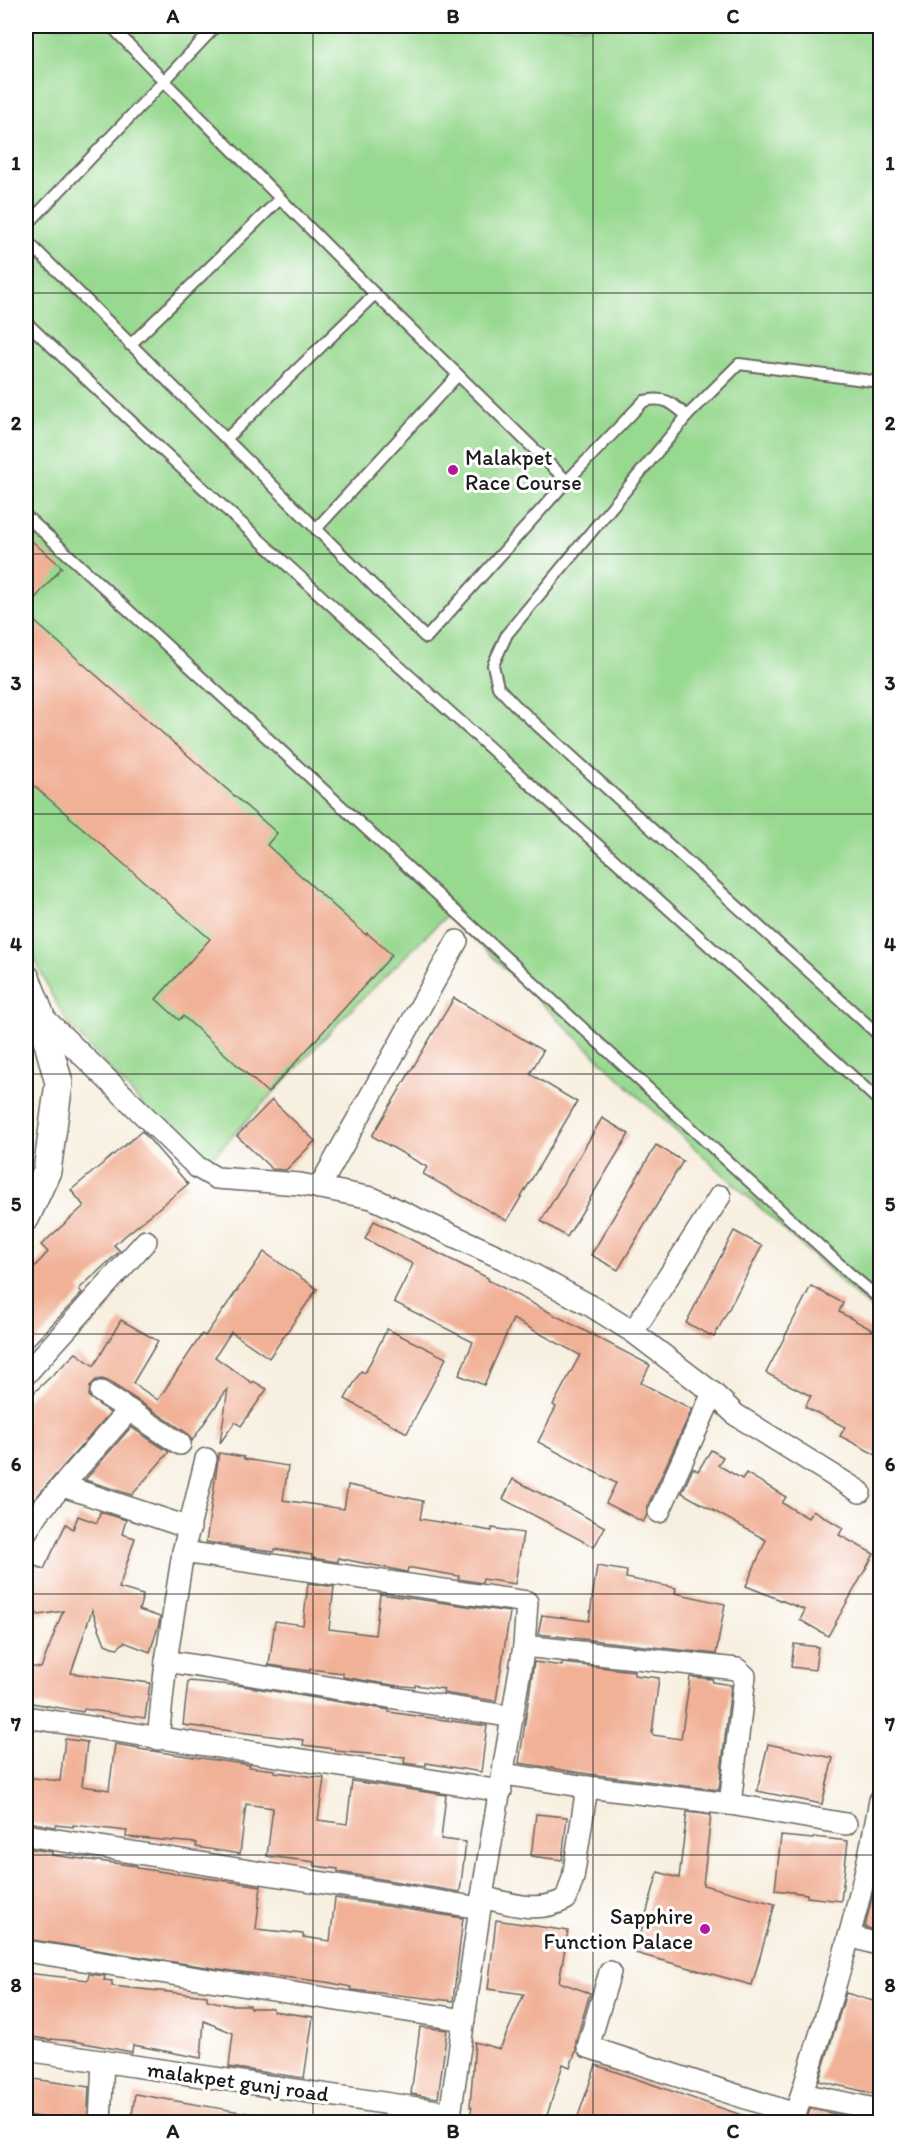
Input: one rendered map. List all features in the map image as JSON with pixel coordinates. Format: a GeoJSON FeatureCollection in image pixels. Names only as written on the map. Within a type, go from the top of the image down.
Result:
{"type":"FeatureCollection","features":[{"type":"Feature","properties":{"kind":"street"},"geometry":{"type":"LineString","coordinates":[[319,1188],[457,941]]}},
{"type":"Feature","properties":{"kind":"street"},"geometry":{"type":"LineString","coordinates":[[26,978],[40,1014],[59,1083],[47,1171],[26,1217]]}},
{"type":"Feature","properties":{"kind":"street"},"geometry":{"type":"LineString","coordinates":[[40,1014],[196,1167],[216,1178],[300,1184],[372,1198],[506,1260],[593,1307],[633,1332],[712,1393],[736,1415],[860,1492]]}},
{"type":"Feature","properties":{"kind":"street"},"geometry":{"type":"LineString","coordinates":[[633,1332],[720,1196]]}},
{"type":"Feature","properties":{"kind":"street"},"geometry":{"type":"LineString","coordinates":[[26,1374],[146,1241]]}},
{"type":"Feature","properties":{"kind":"street"},"geometry":{"type":"LineString","coordinates":[[101,1392],[180,1444]]}},
{"type":"Feature","properties":{"kind":"street"},"geometry":{"type":"LineString","coordinates":[[659,1512],[712,1393]]}},
{"type":"Feature","properties":{"kind":"street"},"geometry":{"type":"LineString","coordinates":[[26,1532],[39,1512],[129,1410]]}},
{"type":"Feature","properties":{"kind":"street"},"geometry":{"type":"LineString","coordinates":[[158,1739],[166,1661],[183,1552],[206,1459]]}},
{"type":"Feature","properties":{"kind":"street"},"geometry":{"type":"LineString","coordinates":[[63,1486],[190,1528]]}},
{"type":"Feature","properties":{"kind":"street"},"geometry":{"type":"LineString","coordinates":[[183,1552],[527,1602],[524,1646],[481,1903],[450,2118]]}},
{"type":"Feature","properties":{"kind":"street"},"geometry":{"type":"LineString","coordinates":[[524,1646],[737,1669],[745,1676],[730,1804]]}},
{"type":"Feature","properties":{"kind":"street"},"geometry":{"type":"LineString","coordinates":[[166,1661],[513,1717]]}},
{"type":"Feature","properties":{"kind":"street"},"geometry":{"type":"LineString","coordinates":[[26,1717],[158,1739],[503,1782],[587,1787],[730,1804],[846,1824]]}},
{"type":"Feature","properties":{"kind":"street"},"geometry":{"type":"LineString","coordinates":[[26,1835],[481,1903],[552,1907],[566,1899],[573,1878],[587,1787]]}},
{"type":"Feature","properties":{"kind":"street"},"geometry":{"type":"LineString","coordinates":[[610,1972],[588,2047],[794,2118],[850,1936],[880,1800]]}},
{"type":"Feature","properties":{"kind":"street"},"geometry":{"type":"LineString","coordinates":[[850,1936],[880,1945]]}},
{"type":"Feature","properties":{"kind":"street"},"geometry":{"type":"LineString","coordinates":[[26,1951],[464,2020]]}},
{"type":"Feature","properties":{"kind":"street","name":"malakpet gunj road"},"geometry":{"type":"LineString","coordinates":[[26,2050],[450,2118]]}},
{"type":"Feature","properties":{"kind":"street"},"geometry":{"type":"LineString","coordinates":[[100,2122],[103,2061]]}},
{"type":"Feature","properties":{"kind":"street"},"geometry":{"type":"LineString","coordinates":[[802,2094],[880,2110]]}},
{"type":"Feature","properties":{"kind":"lane"},"geometry":{"type":"LineString","coordinates":[[111,26],[375,294],[567,481]]}},
{"type":"Feature","properties":{"kind":"lane"},"geometry":{"type":"LineString","coordinates":[[26,226],[216,26]]}},
{"type":"Feature","properties":{"kind":"lane"},"geometry":{"type":"LineString","coordinates":[[130,345],[280,199]]}},
{"type":"Feature","properties":{"kind":"lane"},"geometry":{"type":"LineString","coordinates":[[26,240],[426,638],[567,481],[644,401],[659,397],[674,405],[687,416]]}},
{"type":"Feature","properties":{"kind":"lane"},"geometry":{"type":"LineString","coordinates":[[226,439],[375,294]]}},
{"type":"Feature","properties":{"kind":"lane"},"geometry":{"type":"LineString","coordinates":[[26,322],[96,390],[373,644],[880,1102]]}},
{"type":"Feature","properties":{"kind":"lane"},"geometry":{"type":"LineString","coordinates":[[880,382],[739,364],[687,416],[507,634],[493,665],[498,687],[515,705],[880,1036]]}},
{"type":"Feature","properties":{"kind":"lane"},"geometry":{"type":"LineString","coordinates":[[316,529],[458,375]]}},
{"type":"Feature","properties":{"kind":"lane"},"geometry":{"type":"LineString","coordinates":[[26,516],[841,1266],[880,1299]]}},
{"type":"Feature","properties":{"kind":"green space","name":"Malakpet Race Course"},"geometry":{"type":"Polygon","coordinates":[[[26,26],[880,26],[880,1317],[643,1101],[448,914],[345,1016],[210,1160],[162,1126],[66,1020],[50,992],[26,939],[26,26]]]}},
{"type":"Feature","properties":{"kind":"building"},"geometry":{"type":"Polygon","coordinates":[[[26,536],[62,567],[26,609],[26,536]]]}},
{"type":"Feature","properties":{"kind":"building"},"geometry":{"type":"Polygon","coordinates":[[[26,614],[277,833],[267,845],[366,935],[367,933],[392,955],[268,1093],[183,1016],[179,1020],[156,999],[210,939],[26,779],[26,614]]]}},
{"type":"Feature","properties":{"kind":"building"},"geometry":{"type":"Polygon","coordinates":[[[454,998],[543,1051],[530,1074],[577,1102],[507,1221],[423,1174],[427,1167],[372,1136],[454,998]]]}},
{"type":"Feature","properties":{"kind":"building"},"geometry":{"type":"Polygon","coordinates":[[[272,1100],[315,1141],[286,1170],[272,1169],[237,1136],[272,1100]]]}},
{"type":"Feature","properties":{"kind":"building"},"geometry":{"type":"Polygon","coordinates":[[[602,1118],[629,1134],[567,1237],[541,1221],[602,1118]]]}},
{"type":"Feature","properties":{"kind":"building"},"geometry":{"type":"Polygon","coordinates":[[[142,1131],[188,1184],[114,1245],[120,1251],[79,1289],[82,1293],[26,1352],[26,1276],[48,1252],[41,1245],[84,1206],[71,1190],[142,1131]]]}},
{"type":"Feature","properties":{"kind":"building"},"geometry":{"type":"Polygon","coordinates":[[[656,1145],[683,1161],[618,1270],[591,1255],[656,1145]]]}},
{"type":"Feature","properties":{"kind":"building"},"geometry":{"type":"Polygon","coordinates":[[[374,1221],[488,1278],[650,1365],[641,1383],[692,1409],[647,1507],[647,1515],[643,1522],[606,1503],[616,1483],[538,1442],[556,1407],[553,1405],[580,1355],[513,1319],[484,1385],[459,1375],[473,1342],[394,1302],[413,1264],[365,1239],[374,1221]]]}},
{"type":"Feature","properties":{"kind":"building"},"geometry":{"type":"Polygon","coordinates":[[[734,1231],[762,1246],[714,1337],[686,1323],[734,1231]]]}},
{"type":"Feature","properties":{"kind":"building"},"geometry":{"type":"Polygon","coordinates":[[[264,1252],[317,1289],[269,1358],[231,1332],[215,1357],[252,1383],[253,1381],[267,1389],[241,1426],[235,1422],[220,1443],[228,1388],[192,1441],[187,1433],[108,1381],[96,1380],[90,1386],[89,1397],[110,1413],[26,1509],[26,1400],[76,1353],[94,1366],[121,1320],[158,1341],[133,1383],[158,1400],[202,1334],[205,1336],[264,1252]]]}},
{"type":"Feature","properties":{"kind":"building"},"geometry":{"type":"Polygon","coordinates":[[[811,1286],[843,1303],[839,1312],[880,1334],[880,1457],[840,1436],[845,1427],[805,1407],[811,1396],[766,1373],[811,1286]]]}},
{"type":"Feature","properties":{"kind":"building"},"geometry":{"type":"Polygon","coordinates":[[[387,1329],[446,1358],[407,1433],[345,1399],[361,1371],[365,1373],[387,1329]]]}},
{"type":"Feature","properties":{"kind":"building"},"geometry":{"type":"Polygon","coordinates":[[[131,1427],[169,1452],[132,1495],[85,1480],[131,1427]]]}},
{"type":"Feature","properties":{"kind":"building"},"geometry":{"type":"Polygon","coordinates":[[[711,1450],[723,1457],[718,1465],[742,1479],[746,1473],[786,1497],[782,1503],[808,1518],[813,1510],[843,1528],[839,1535],[874,1554],[828,1636],[800,1620],[805,1610],[746,1586],[766,1540],[682,1493],[693,1468],[698,1471],[711,1450]]]}},
{"type":"Feature","properties":{"kind":"building"},"geometry":{"type":"Polygon","coordinates":[[[219,1453],[288,1466],[283,1500],[344,1509],[348,1485],[423,1501],[420,1519],[492,1531],[492,1528],[523,1533],[515,1584],[483,1579],[482,1583],[458,1579],[459,1576],[412,1568],[408,1568],[407,1572],[338,1558],[338,1562],[275,1549],[274,1552],[206,1542],[219,1453]]]}},
{"type":"Feature","properties":{"kind":"building"},"geometry":{"type":"Polygon","coordinates":[[[513,1479],[605,1527],[594,1547],[503,1499],[513,1479]]]}},
{"type":"Feature","properties":{"kind":"building"},"geometry":{"type":"Polygon","coordinates":[[[100,1512],[126,1520],[122,1534],[135,1538],[119,1588],[143,1595],[139,1610],[160,1617],[159,1624],[150,1652],[124,1642],[118,1648],[112,1647],[105,1644],[92,1610],[71,1673],[150,1683],[145,1718],[84,1709],[83,1712],[26,1702],[26,1666],[41,1668],[63,1611],[39,1615],[30,1608],[34,1595],[26,1592],[26,1563],[44,1569],[66,1524],[73,1529],[78,1516],[97,1523],[100,1512]]]}},
{"type":"Feature","properties":{"kind":"building"},"geometry":{"type":"Polygon","coordinates":[[[597,1566],[627,1571],[626,1578],[676,1588],[675,1593],[725,1604],[716,1654],[538,1634],[542,1615],[589,1621],[597,1566]]]}},
{"type":"Feature","properties":{"kind":"building"},"geometry":{"type":"Polygon","coordinates":[[[308,1583],[334,1587],[329,1629],[375,1635],[380,1594],[510,1612],[496,1701],[443,1693],[444,1689],[393,1685],[343,1677],[343,1673],[269,1665],[275,1621],[303,1625],[308,1583]]]}},
{"type":"Feature","properties":{"kind":"building"},"geometry":{"type":"Polygon","coordinates":[[[794,1644],[818,1647],[815,1670],[791,1667],[794,1644]]]}},
{"type":"Feature","properties":{"kind":"building"},"geometry":{"type":"Polygon","coordinates":[[[534,1662],[634,1671],[634,1675],[659,1678],[652,1733],[681,1739],[690,1677],[712,1679],[713,1682],[731,1685],[719,1790],[519,1763],[534,1662]]]}},
{"type":"Feature","properties":{"kind":"building"},"geometry":{"type":"Polygon","coordinates":[[[188,1681],[243,1686],[389,1710],[389,1712],[487,1726],[481,1772],[426,1763],[426,1766],[404,1763],[405,1757],[335,1751],[335,1749],[303,1745],[304,1740],[183,1725],[188,1681]]]}},
{"type":"Feature","properties":{"kind":"building"},"geometry":{"type":"Polygon","coordinates":[[[65,1739],[87,1742],[82,1786],[109,1790],[115,1744],[250,1765],[249,1767],[275,1770],[275,1772],[324,1778],[318,1820],[347,1824],[352,1781],[446,1795],[441,1839],[466,1842],[460,1892],[338,1872],[338,1869],[315,1866],[315,1862],[267,1856],[273,1808],[246,1804],[240,1854],[196,1847],[197,1843],[126,1837],[127,1831],[73,1825],[73,1827],[56,1825],[55,1827],[28,1822],[26,1819],[26,1777],[60,1781],[65,1739]]]}},
{"type":"Feature","properties":{"kind":"building"},"geometry":{"type":"Polygon","coordinates":[[[768,1744],[833,1758],[822,1804],[757,1791],[768,1744]]]}},
{"type":"Feature","properties":{"kind":"building","name":"Sapphire Function Palace"},"geometry":{"type":"Polygon","coordinates":[[[687,1812],[711,1815],[703,1885],[775,1904],[752,1985],[635,1953],[658,1872],[679,1878],[687,1812]]]}},
{"type":"Feature","properties":{"kind":"building"},"geometry":{"type":"Polygon","coordinates":[[[536,1814],[567,1817],[562,1860],[531,1856],[536,1814]]]}},
{"type":"Feature","properties":{"kind":"building"},"geometry":{"type":"Polygon","coordinates":[[[781,1836],[848,1841],[841,1901],[775,1890],[781,1836]]]}},
{"type":"Feature","properties":{"kind":"building"},"geometry":{"type":"Polygon","coordinates":[[[27,1848],[52,1852],[52,1855],[261,1886],[256,1929],[303,1934],[303,1937],[330,1941],[335,1898],[463,1918],[453,2001],[353,1990],[351,1987],[326,1982],[232,1971],[26,1939],[27,1848]]]}},
{"type":"Feature","properties":{"kind":"building"},"geometry":{"type":"Polygon","coordinates":[[[877,1876],[880,1877],[880,1932],[865,1927],[877,1876]]]}},
{"type":"Feature","properties":{"kind":"building"},"geometry":{"type":"Polygon","coordinates":[[[496,1920],[568,1931],[559,1982],[590,1993],[576,2041],[576,2051],[570,2067],[563,2064],[545,2122],[469,2122],[472,2107],[470,2107],[475,2042],[500,2049],[524,1994],[488,1989],[496,1920]]]}},
{"type":"Feature","properties":{"kind":"building"},"geometry":{"type":"Polygon","coordinates":[[[26,1973],[88,1980],[89,1974],[105,1976],[104,1980],[112,1981],[112,1986],[207,1996],[207,2000],[228,2005],[273,2008],[273,2011],[313,2017],[304,2078],[229,2067],[233,2033],[204,2021],[201,2058],[133,2045],[132,2052],[73,2041],[26,2036],[26,1973]]]}},
{"type":"Feature","properties":{"kind":"building"},"geometry":{"type":"Polygon","coordinates":[[[846,1993],[880,2003],[880,2095],[819,2081],[846,1993]]]}},
{"type":"Feature","properties":{"kind":"building"},"geometry":{"type":"Polygon","coordinates":[[[420,2027],[447,2030],[438,2098],[411,2094],[420,2027]]]}},
{"type":"Feature","properties":{"kind":"building"},"geometry":{"type":"Polygon","coordinates":[[[596,2065],[756,2120],[756,2122],[576,2122],[596,2065]]]}},
{"type":"Feature","properties":{"kind":"building"},"geometry":{"type":"Polygon","coordinates":[[[26,2078],[89,2087],[87,2122],[52,2122],[53,2119],[26,2115],[26,2078]]]}},
{"type":"Feature","properties":{"kind":"building"},"geometry":{"type":"Polygon","coordinates":[[[135,2094],[259,2115],[258,2122],[131,2122],[135,2094]]]}},
{"type":"Feature","properties":{"kind":"building"},"geometry":{"type":"Polygon","coordinates":[[[810,2109],[850,2117],[850,2122],[806,2122],[810,2109]]]}},
{"type":"Feature","properties":{"kind":"place","name":"Malakpet Race Course"},"geometry":{"type":"Point","coordinates":[453,470]}},
{"type":"Feature","properties":{"kind":"place","name":"Sapphire Function Palace"},"geometry":{"type":"Point","coordinates":[705,1929]}}]}
